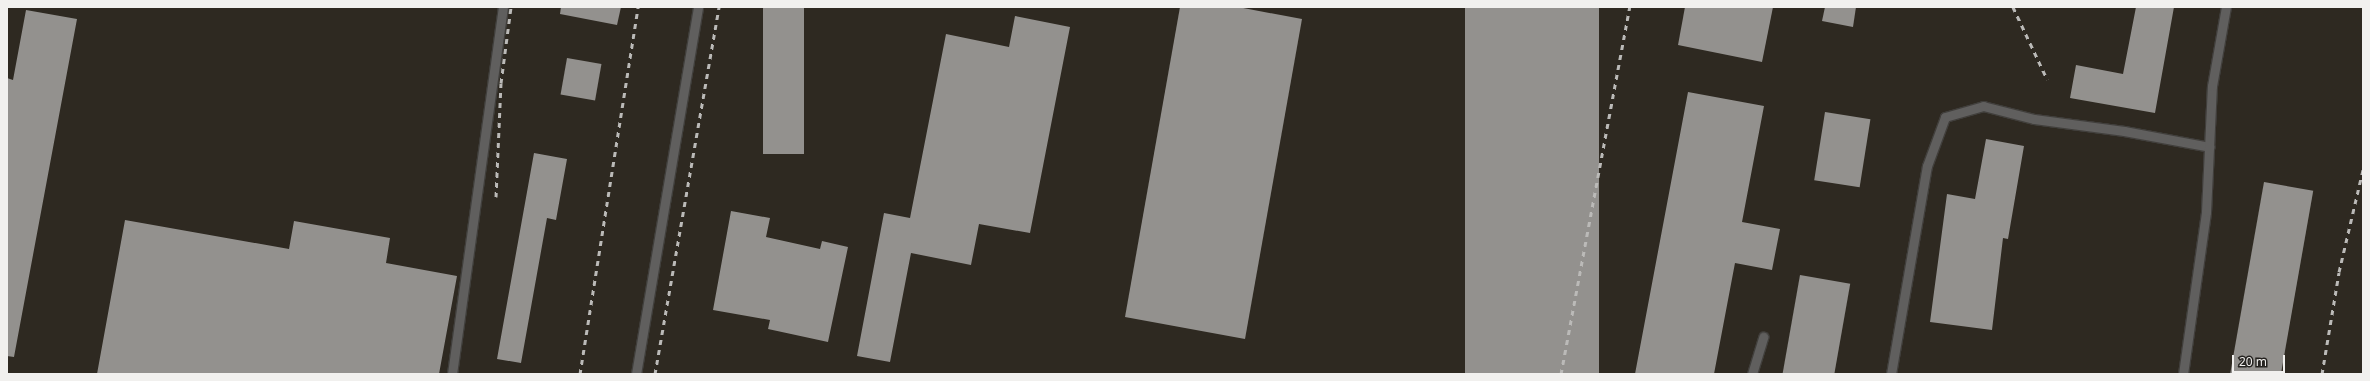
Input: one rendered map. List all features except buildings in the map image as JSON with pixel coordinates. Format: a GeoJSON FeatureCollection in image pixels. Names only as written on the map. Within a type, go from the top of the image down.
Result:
{"type":"FeatureCollection","features":[{"type":"Feature","properties":{"kind":"lane"},"geometry":{"type":"LineString","coordinates":[[452,374],[502,7]]}},
{"type":"Feature","properties":{"kind":"lane"},"geometry":{"type":"LineString","coordinates":[[636,374],[698,7]]}},
{"type":"Feature","properties":{"kind":"lane"},"geometry":{"type":"LineString","coordinates":[[2183,374],[2206,212],[2212,86],[2226,7]]}},
{"type":"Feature","properties":{"kind":"lane"},"geometry":{"type":"LineString","coordinates":[[1891,374],[1927,166],[1945,117],[1983,106],[2034,119],[2124,131],[2210,147]]}},
{"type":"Feature","properties":{"kind":"lane"},"geometry":{"type":"LineString","coordinates":[[1752,374],[1762,337]]}},
{"type":"Feature","properties":{"kind":"shaded area"},"geometry":{"type":"Polygon","coordinates":[[[7,7],[2363,7],[2363,374],[7,374],[7,7]]]}},
{"type":"Feature","properties":{"kind":"railway"},"geometry":{"type":"LineString","coordinates":[[496,197],[501,83],[511,7]]}},
{"type":"Feature","properties":{"kind":"railway"},"geometry":{"type":"LineString","coordinates":[[580,374],[638,7]]}},
{"type":"Feature","properties":{"kind":"railway"},"geometry":{"type":"LineString","coordinates":[[655,374],[719,7]]}},
{"type":"Feature","properties":{"kind":"railway"},"geometry":{"type":"LineString","coordinates":[[1561,374],[1630,7]]}},
{"type":"Feature","properties":{"kind":"railway"},"geometry":{"type":"LineString","coordinates":[[2013,7],[2047,79]]}},
{"type":"Feature","properties":{"kind":"railway"},"geometry":{"type":"LineString","coordinates":[[2322,374],[2339,272],[2363,170]]}}]}
